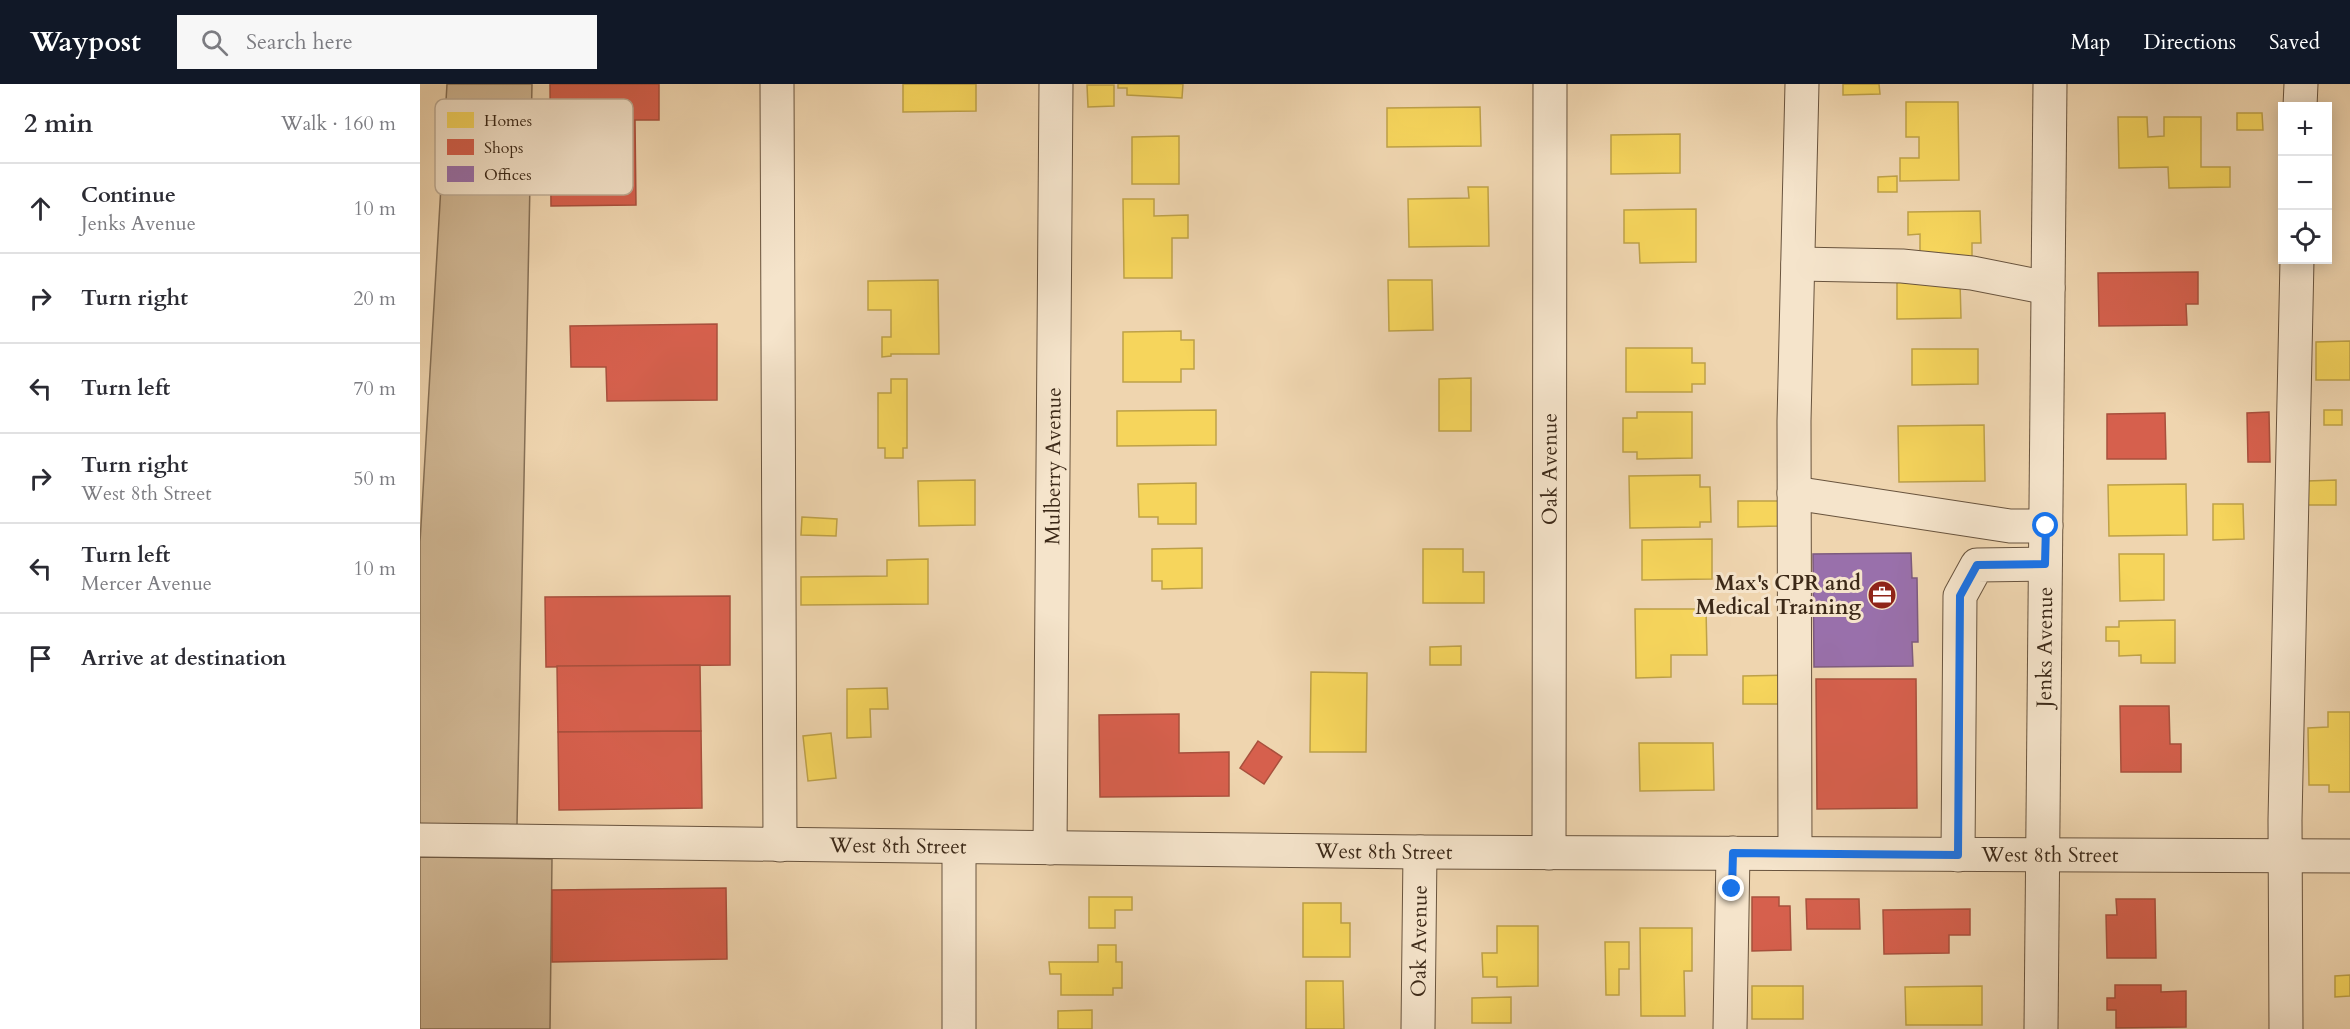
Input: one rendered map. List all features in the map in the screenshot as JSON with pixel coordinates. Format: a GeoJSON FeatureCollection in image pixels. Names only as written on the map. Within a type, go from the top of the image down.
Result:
{"type":"FeatureCollection","features":[{"type":"Feature","properties":{"kind":"street"},"geometry":{"type":"LineString","coordinates":[[777,84],[780,845]]}},
{"type":"Feature","properties":{"kind":"street","name":"Mulberry Avenue"},"geometry":{"type":"LineString","coordinates":[[1050,848],[1056,84]]}},
{"type":"Feature","properties":{"kind":"street","name":"Oak Avenue"},"geometry":{"type":"LineString","coordinates":[[1549,853],[1550,84]]}},
{"type":"Feature","properties":{"kind":"street"},"geometry":{"type":"LineString","coordinates":[[1795,853],[1794,493],[1802,84]]}},
{"type":"Feature","properties":{"kind":"street","name":"Jenks Avenue"},"geometry":{"type":"LineString","coordinates":[[2041,1029],[2050,84]]}},
{"type":"Feature","properties":{"kind":"street"},"geometry":{"type":"LineString","coordinates":[[2300,102],[2301,84]]}},
{"type":"Feature","properties":{"kind":"street"},"geometry":{"type":"LineString","coordinates":[[1798,264],[1902,266],[1972,273],[2048,288]]}},
{"type":"Feature","properties":{"kind":"street"},"geometry":{"type":"LineString","coordinates":[[2286,1029],[2285,855],[2297,264]]}},
{"type":"Feature","properties":{"kind":"street"},"geometry":{"type":"LineString","coordinates":[[1794,493],[2010,526],[2046,526]]}},
{"type":"Feature","properties":{"kind":"street"},"geometry":{"type":"LineString","coordinates":[[1958,855],[1960,596],[1977,565],[2045,564]]}},
{"type":"Feature","properties":{"kind":"street","name":"West 8th Street"},"geometry":{"type":"LineString","coordinates":[[420,840],[1420,852],[2350,856]]}},
{"type":"Feature","properties":{"kind":"street"},"geometry":{"type":"LineString","coordinates":[[959,847],[959,1029]]}},
{"type":"Feature","properties":{"kind":"street","name":"Oak Avenue"},"geometry":{"type":"LineString","coordinates":[[1418,1029],[1420,852]]}},
{"type":"Feature","properties":{"kind":"street"},"geometry":{"type":"LineString","coordinates":[[1730,1029],[1733,853]]}},
{"type":"Feature","properties":{"kind":"shaded area"},"geometry":{"type":"Polygon","coordinates":[[[447,84],[532,84],[532,99],[446,99],[447,84]]]}},
{"type":"Feature","properties":{"kind":"shaded area"},"geometry":{"type":"Polygon","coordinates":[[[440,195],[530,195],[517,825],[420,825],[420,542],[440,195]]]}},
{"type":"Feature","properties":{"kind":"shaded area"},"geometry":{"type":"Polygon","coordinates":[[[420,857],[552,859],[550,1029],[420,1029],[420,857]]]}},
{"type":"Feature","properties":{"kind":"building: Homes"},"geometry":{"type":"Polygon","coordinates":[[[903,84],[976,84],[976,111],[903,112],[903,84]]]}},
{"type":"Feature","properties":{"kind":"building: Homes"},"geometry":{"type":"Polygon","coordinates":[[[1118,84],[1183,84],[1182,98],[1127,95],[1127,88],[1118,88],[1118,84]]]}},
{"type":"Feature","properties":{"kind":"building: Homes"},"geometry":{"type":"Polygon","coordinates":[[[1843,84],[1879,84],[1880,94],[1843,95],[1843,84]]]}},
{"type":"Feature","properties":{"kind":"building: Homes"},"geometry":{"type":"Polygon","coordinates":[[[1087,85],[1114,85],[1114,106],[1088,107],[1087,85]]]}},
{"type":"Feature","properties":{"kind":"building: Homes"},"geometry":{"type":"Polygon","coordinates":[[[1906,102],[1958,102],[1959,180],[1900,181],[1900,158],[1919,158],[1919,137],[1906,137],[1906,102]]]}},
{"type":"Feature","properties":{"kind":"building: Homes"},"geometry":{"type":"Polygon","coordinates":[[[1480,107],[1481,146],[1387,147],[1387,108],[1480,107]]]}},
{"type":"Feature","properties":{"kind":"building: Homes"},"geometry":{"type":"Polygon","coordinates":[[[2237,113],[2262,113],[2263,130],[2237,130],[2237,113]]]}},
{"type":"Feature","properties":{"kind":"building: Homes"},"geometry":{"type":"Polygon","coordinates":[[[2118,117],[2147,117],[2148,137],[2164,136],[2164,117],[2201,117],[2201,167],[2230,167],[2230,187],[2169,188],[2168,167],[2119,168],[2118,117]]]}},
{"type":"Feature","properties":{"kind":"building: Homes"},"geometry":{"type":"Polygon","coordinates":[[[1680,134],[1680,173],[1611,174],[1611,135],[1680,134]]]}},
{"type":"Feature","properties":{"kind":"building: Homes"},"geometry":{"type":"Polygon","coordinates":[[[1179,136],[1179,184],[1132,184],[1132,137],[1179,136]]]}},
{"type":"Feature","properties":{"kind":"building: Homes"},"geometry":{"type":"Polygon","coordinates":[[[1897,176],[1897,192],[1878,192],[1878,177],[1897,176]]]}},
{"type":"Feature","properties":{"kind":"building: Homes"},"geometry":{"type":"Polygon","coordinates":[[[1468,187],[1488,187],[1489,246],[1409,247],[1408,199],[1469,198],[1468,187]]]}},
{"type":"Feature","properties":{"kind":"building: Homes"},"geometry":{"type":"Polygon","coordinates":[[[1123,199],[1154,199],[1154,216],[1188,215],[1188,238],[1172,238],[1172,278],[1124,278],[1123,199]]]}},
{"type":"Feature","properties":{"kind":"building: Homes"},"geometry":{"type":"Polygon","coordinates":[[[1696,209],[1696,262],[1640,263],[1639,243],[1624,243],[1624,210],[1696,209]]]}},
{"type":"Feature","properties":{"kind":"building: Homes"},"geometry":{"type":"Polygon","coordinates":[[[1980,211],[1981,243],[1972,243],[1972,259],[1920,259],[1920,234],[1908,235],[1908,212],[1980,211]]]}},
{"type":"Feature","properties":{"kind":"building: Homes"},"geometry":{"type":"Polygon","coordinates":[[[938,280],[939,354],[891,354],[891,356],[882,357],[882,337],[891,337],[891,310],[868,310],[868,281],[938,280]]]}},
{"type":"Feature","properties":{"kind":"building: Homes"},"geometry":{"type":"Polygon","coordinates":[[[1388,280],[1432,280],[1433,330],[1389,331],[1388,280]]]}},
{"type":"Feature","properties":{"kind":"building: Homes"},"geometry":{"type":"Polygon","coordinates":[[[1897,282],[1960,282],[1961,318],[1897,319],[1897,282]]]}},
{"type":"Feature","properties":{"kind":"building: Homes"},"geometry":{"type":"Polygon","coordinates":[[[1181,331],[1181,340],[1194,340],[1194,369],[1181,369],[1181,382],[1123,382],[1123,332],[1181,331]]]}},
{"type":"Feature","properties":{"kind":"building: Homes"},"geometry":{"type":"Polygon","coordinates":[[[2350,341],[2350,380],[2316,380],[2316,342],[2350,341]]]}},
{"type":"Feature","properties":{"kind":"building: Homes"},"geometry":{"type":"Polygon","coordinates":[[[1626,348],[1692,348],[1692,363],[1705,363],[1705,384],[1692,384],[1692,392],[1626,392],[1626,348]]]}},
{"type":"Feature","properties":{"kind":"building: Homes"},"geometry":{"type":"Polygon","coordinates":[[[1912,349],[1978,349],[1978,384],[1912,385],[1912,349]]]}},
{"type":"Feature","properties":{"kind":"building: Homes"},"geometry":{"type":"Polygon","coordinates":[[[1471,378],[1471,431],[1439,431],[1439,379],[1471,378]]]}},
{"type":"Feature","properties":{"kind":"building: Homes"},"geometry":{"type":"Polygon","coordinates":[[[891,379],[907,379],[907,448],[903,448],[903,458],[885,458],[885,448],[878,448],[878,393],[891,393],[891,379]]]}},
{"type":"Feature","properties":{"kind":"building: Homes"},"geometry":{"type":"Polygon","coordinates":[[[1216,410],[1216,445],[1117,446],[1117,411],[1216,410]]]}},
{"type":"Feature","properties":{"kind":"building: Homes"},"geometry":{"type":"Polygon","coordinates":[[[2324,410],[2342,410],[2342,425],[2324,425],[2324,410]]]}},
{"type":"Feature","properties":{"kind":"building: Homes"},"geometry":{"type":"Polygon","coordinates":[[[1637,412],[1692,412],[1692,458],[1637,459],[1637,452],[1623,452],[1623,418],[1637,418],[1637,412]]]}},
{"type":"Feature","properties":{"kind":"building: Homes"},"geometry":{"type":"Polygon","coordinates":[[[1984,425],[1985,481],[1899,482],[1898,426],[1984,425]]]}},
{"type":"Feature","properties":{"kind":"building: Homes"},"geometry":{"type":"Polygon","coordinates":[[[1700,475],[1700,487],[1710,487],[1711,522],[1700,522],[1700,527],[1630,528],[1629,476],[1700,475]]]}},
{"type":"Feature","properties":{"kind":"building: Homes"},"geometry":{"type":"Polygon","coordinates":[[[975,480],[975,525],[919,526],[918,481],[975,480]]]}},
{"type":"Feature","properties":{"kind":"building: Homes"},"geometry":{"type":"Polygon","coordinates":[[[2336,480],[2336,505],[2307,505],[2307,481],[2336,480]]]}},
{"type":"Feature","properties":{"kind":"building: Homes"},"geometry":{"type":"Polygon","coordinates":[[[1196,483],[1196,524],[1158,524],[1158,517],[1139,517],[1138,484],[1196,483]]]}},
{"type":"Feature","properties":{"kind":"building: Homes"},"geometry":{"type":"Polygon","coordinates":[[[2186,484],[2187,535],[2109,536],[2108,485],[2186,484]]]}},
{"type":"Feature","properties":{"kind":"building: Homes"},"geometry":{"type":"Polygon","coordinates":[[[1738,501],[1779,501],[1779,526],[1738,527],[1738,501]]]}},
{"type":"Feature","properties":{"kind":"building: Homes"},"geometry":{"type":"Polygon","coordinates":[[[2213,504],[2243,504],[2244,539],[2213,540],[2213,504]]]}},
{"type":"Feature","properties":{"kind":"building: Homes"},"geometry":{"type":"Polygon","coordinates":[[[802,517],[837,519],[836,536],[801,535],[802,517]]]}},
{"type":"Feature","properties":{"kind":"building: Homes"},"geometry":{"type":"Polygon","coordinates":[[[1712,539],[1712,579],[1642,580],[1642,540],[1712,539]]]}},
{"type":"Feature","properties":{"kind":"building: Homes"},"geometry":{"type":"Polygon","coordinates":[[[1202,548],[1202,588],[1162,589],[1162,581],[1152,581],[1152,549],[1202,548]]]}},
{"type":"Feature","properties":{"kind":"building: Homes"},"geometry":{"type":"Polygon","coordinates":[[[1423,549],[1463,549],[1463,572],[1484,572],[1484,603],[1423,603],[1423,549]]]}},
{"type":"Feature","properties":{"kind":"building: Homes"},"geometry":{"type":"Polygon","coordinates":[[[2119,554],[2164,554],[2164,600],[2120,601],[2119,554]]]}},
{"type":"Feature","properties":{"kind":"building: Homes"},"geometry":{"type":"Polygon","coordinates":[[[928,559],[928,604],[801,605],[801,577],[887,576],[887,560],[928,559]]]}},
{"type":"Feature","properties":{"kind":"building: Homes"},"geometry":{"type":"Polygon","coordinates":[[[1635,609],[1706,609],[1707,655],[1671,655],[1671,677],[1636,678],[1635,609]]]}},
{"type":"Feature","properties":{"kind":"building: Homes"},"geometry":{"type":"Polygon","coordinates":[[[2175,620],[2175,663],[2141,663],[2141,655],[2119,656],[2119,641],[2106,641],[2106,627],[2119,627],[2119,621],[2175,620]]]}},
{"type":"Feature","properties":{"kind":"building: Homes"},"geometry":{"type":"Polygon","coordinates":[[[1461,646],[1461,665],[1430,665],[1430,647],[1461,646]]]}},
{"type":"Feature","properties":{"kind":"building: Homes"},"geometry":{"type":"Polygon","coordinates":[[[1311,672],[1367,673],[1366,752],[1310,752],[1311,672]]]}},
{"type":"Feature","properties":{"kind":"building: Homes"},"geometry":{"type":"Polygon","coordinates":[[[1786,675],[1786,704],[1743,704],[1743,676],[1786,675]]]}},
{"type":"Feature","properties":{"kind":"building: Homes"},"geometry":{"type":"Polygon","coordinates":[[[887,688],[888,709],[870,709],[871,737],[847,738],[847,689],[887,688]]]}},
{"type":"Feature","properties":{"kind":"building: Homes"},"geometry":{"type":"Polygon","coordinates":[[[2328,712],[2350,712],[2350,792],[2329,792],[2329,785],[2309,785],[2308,728],[2328,727],[2328,712]]]}},
{"type":"Feature","properties":{"kind":"building: Homes"},"geometry":{"type":"Polygon","coordinates":[[[831,733],[836,778],[808,781],[803,736],[831,733]]]}},
{"type":"Feature","properties":{"kind":"building: Homes"},"geometry":{"type":"Polygon","coordinates":[[[1639,743],[1713,743],[1714,790],[1640,791],[1639,743]]]}},
{"type":"Feature","properties":{"kind":"building: Homes"},"geometry":{"type":"Polygon","coordinates":[[[1089,897],[1132,897],[1132,910],[1115,910],[1115,928],[1089,928],[1089,897]]]}},
{"type":"Feature","properties":{"kind":"building: Homes"},"geometry":{"type":"Polygon","coordinates":[[[1303,903],[1341,903],[1341,923],[1350,923],[1350,957],[1303,957],[1303,903]]]}},
{"type":"Feature","properties":{"kind":"building: Homes"},"geometry":{"type":"Polygon","coordinates":[[[1497,926],[1538,926],[1538,986],[1497,987],[1497,977],[1483,977],[1482,953],[1497,953],[1497,926]]]}},
{"type":"Feature","properties":{"kind":"building: Homes"},"geometry":{"type":"Polygon","coordinates":[[[1640,928],[1692,928],[1692,971],[1684,971],[1685,1016],[1641,1016],[1640,928]]]}},
{"type":"Feature","properties":{"kind":"building: Homes"},"geometry":{"type":"Polygon","coordinates":[[[1605,942],[1629,942],[1629,969],[1619,969],[1619,995],[1606,995],[1605,942]]]}},
{"type":"Feature","properties":{"kind":"building: Homes"},"geometry":{"type":"Polygon","coordinates":[[[1098,945],[1116,945],[1116,962],[1122,962],[1122,988],[1113,988],[1113,995],[1061,995],[1061,974],[1050,974],[1049,962],[1098,962],[1098,945]]]}},
{"type":"Feature","properties":{"kind":"building: Homes"},"geometry":{"type":"Polygon","coordinates":[[[2350,975],[2350,996],[2335,997],[2335,976],[2350,975]]]}},
{"type":"Feature","properties":{"kind":"building: Homes"},"geometry":{"type":"Polygon","coordinates":[[[1306,981],[1343,981],[1344,1029],[1306,1029],[1306,981]]]}},
{"type":"Feature","properties":{"kind":"building: Homes"},"geometry":{"type":"Polygon","coordinates":[[[1752,986],[1803,986],[1803,1019],[1752,1019],[1752,986]]]}},
{"type":"Feature","properties":{"kind":"building: Homes"},"geometry":{"type":"Polygon","coordinates":[[[1982,986],[1982,1025],[1906,1025],[1905,987],[1982,986]]]}},
{"type":"Feature","properties":{"kind":"building: Homes"},"geometry":{"type":"Polygon","coordinates":[[[1511,997],[1511,1023],[1472,1023],[1472,998],[1511,997]]]}},
{"type":"Feature","properties":{"kind":"building: Homes"},"geometry":{"type":"Polygon","coordinates":[[[1092,1010],[1092,1029],[1058,1029],[1058,1011],[1092,1010]]]}},
{"type":"Feature","properties":{"kind":"building: Shops"},"geometry":{"type":"Polygon","coordinates":[[[550,84],[659,84],[659,120],[635,120],[636,205],[551,206],[551,195],[633,195],[633,99],[550,99],[550,84]]]}},
{"type":"Feature","properties":{"kind":"building: Shops"},"geometry":{"type":"Polygon","coordinates":[[[2198,272],[2198,304],[2186,304],[2187,325],[2099,326],[2098,273],[2198,272]]]}},
{"type":"Feature","properties":{"kind":"building: Shops"},"geometry":{"type":"Polygon","coordinates":[[[717,324],[717,400],[607,401],[606,367],[571,367],[570,326],[717,324]]]}},
{"type":"Feature","properties":{"kind":"building: Shops"},"geometry":{"type":"Polygon","coordinates":[[[2269,412],[2270,462],[2248,462],[2247,413],[2269,412]]]}},
{"type":"Feature","properties":{"kind":"building: Shops"},"geometry":{"type":"Polygon","coordinates":[[[2165,413],[2166,459],[2107,459],[2107,414],[2165,413]]]}},
{"type":"Feature","properties":{"kind":"building: Shops"},"geometry":{"type":"Polygon","coordinates":[[[730,596],[730,665],[546,667],[545,597],[730,596]]]}},
{"type":"Feature","properties":{"kind":"building: Shops"},"geometry":{"type":"Polygon","coordinates":[[[700,665],[701,731],[558,732],[557,666],[700,665]]]}},
{"type":"Feature","properties":{"kind":"building: Shops"},"geometry":{"type":"Polygon","coordinates":[[[1816,679],[1916,679],[1917,808],[1817,809],[1816,679]]]}},
{"type":"Feature","properties":{"kind":"building: Shops"},"geometry":{"type":"Polygon","coordinates":[[[2120,706],[2169,706],[2170,744],[2181,744],[2181,772],[2121,772],[2120,706]]]}},
{"type":"Feature","properties":{"kind":"building: Shops"},"geometry":{"type":"Polygon","coordinates":[[[1179,714],[1179,753],[1229,752],[1229,796],[1100,797],[1099,715],[1179,714]]]}},
{"type":"Feature","properties":{"kind":"building: Shops"},"geometry":{"type":"Polygon","coordinates":[[[701,731],[702,808],[559,810],[558,732],[701,731]]]}},
{"type":"Feature","properties":{"kind":"building: Shops"},"geometry":{"type":"Polygon","coordinates":[[[1258,741],[1282,757],[1264,784],[1240,768],[1258,741]]]}},
{"type":"Feature","properties":{"kind":"building: Shops"},"geometry":{"type":"Polygon","coordinates":[[[726,888],[727,959],[552,962],[552,890],[726,888]]]}},
{"type":"Feature","properties":{"kind":"building: Shops"},"geometry":{"type":"Polygon","coordinates":[[[1752,897],[1779,897],[1779,906],[1790,906],[1791,950],[1752,951],[1752,897]]]}},
{"type":"Feature","properties":{"kind":"building: Shops"},"geometry":{"type":"Polygon","coordinates":[[[1806,899],[1859,899],[1860,929],[1807,929],[1806,899]]]}},
{"type":"Feature","properties":{"kind":"building: Shops"},"geometry":{"type":"Polygon","coordinates":[[[2116,899],[2155,899],[2156,958],[2107,958],[2106,915],[2117,915],[2116,899]]]}},
{"type":"Feature","properties":{"kind":"building: Shops"},"geometry":{"type":"Polygon","coordinates":[[[1970,909],[1970,935],[1949,935],[1949,953],[1884,954],[1883,910],[1970,909]]]}},
{"type":"Feature","properties":{"kind":"building: Shops"},"geometry":{"type":"Polygon","coordinates":[[[2115,985],[2161,985],[2161,992],[2186,991],[2186,1027],[2116,1028],[2116,1010],[2107,1010],[2107,998],[2115,998],[2115,985]]]}},
{"type":"Feature","properties":{"kind":"building: Offices"},"geometry":{"type":"Polygon","coordinates":[[[1911,553],[1912,578],[1917,578],[1918,642],[1912,642],[1913,666],[1814,667],[1813,554],[1911,553]]]}},
{"type":"Feature","properties":{"kind":"place","name":"Max's CPR and Medical Training"},"geometry":{"type":"Point","coordinates":[1882,595]}},
{"type":"Feature","properties":{"kind":"route"},"geometry":{"type":"LineString","coordinates":[[1732,889],[1733,853],[1958,855],[1960,596],[1977,565],[2045,564],[2046,526]]}}]}
